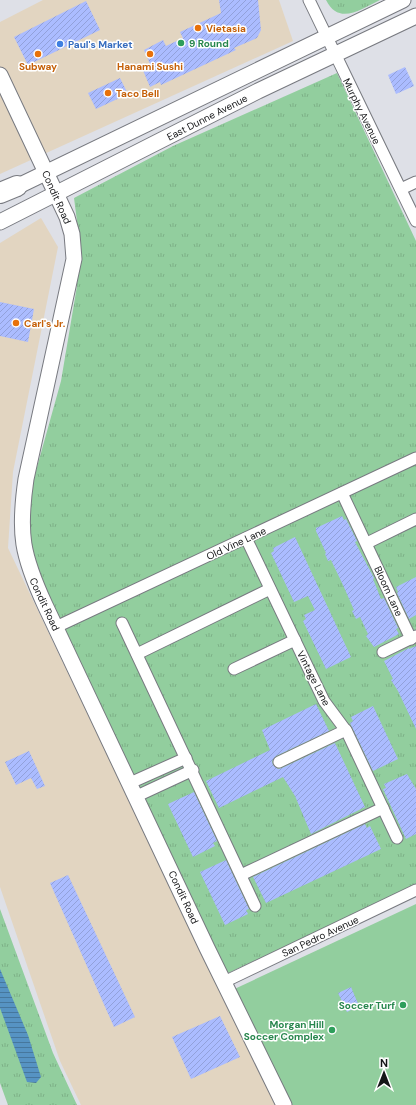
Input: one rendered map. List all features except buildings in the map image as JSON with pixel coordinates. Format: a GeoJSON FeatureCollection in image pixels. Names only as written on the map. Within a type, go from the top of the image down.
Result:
{"type":"FeatureCollection","features":[{"type":"Feature","properties":{"kind":"street","name":"Murphy Avenue"},"geometry":{"type":"LineString","coordinates":[[309,0],[416,221]]}},
{"type":"Feature","properties":{"kind":"street","name":"East Dunne Avenue"},"geometry":{"type":"LineString","coordinates":[[6,191],[403,0]]}},
{"type":"Feature","properties":{"kind":"street","name":"East Dunne Avenue"},"geometry":{"type":"LineString","coordinates":[[0,222],[244,98],[416,16]]}},
{"type":"Feature","properties":{"kind":"street","name":"Condit Road"},"geometry":{"type":"LineString","coordinates":[[0,75],[57,194],[72,234],[74,258],[50,364],[22,511],[22,532],[27,562],[56,627],[224,982],[284,1105]]}},
{"type":"Feature","properties":{"kind":"street"},"geometry":{"type":"LineString","coordinates":[[401,189],[416,182]]}},
{"type":"Feature","properties":{"kind":"street","name":"Old Vine Lane"},"geometry":{"type":"LineString","coordinates":[[56,627],[416,458]]}},
{"type":"Feature","properties":{"kind":"street","name":"Bloom Lane"},"geometry":{"type":"LineString","coordinates":[[342,492],[414,637],[383,652]]}},
{"type":"Feature","properties":{"kind":"street"},"geometry":{"type":"LineString","coordinates":[[366,543],[416,520]]}},
{"type":"Feature","properties":{"kind":"street","name":"Vintage Lane"},"geometry":{"type":"LineString","coordinates":[[246,538],[324,701],[346,730],[397,838]]}},
{"type":"Feature","properties":{"kind":"street"},"geometry":{"type":"LineString","coordinates":[[137,654],[270,589]]}},
{"type":"Feature","properties":{"kind":"street"},"geometry":{"type":"LineString","coordinates":[[122,624],[193,770],[255,906]]}},
{"type":"Feature","properties":{"kind":"street"},"geometry":{"type":"LineString","coordinates":[[234,669],[295,640]]}},
{"type":"Feature","properties":{"kind":"street"},"geometry":{"type":"LineString","coordinates":[[279,762],[346,730]]}},
{"type":"Feature","properties":{"kind":"street"},"geometry":{"type":"LineString","coordinates":[[134,790],[186,758]]}},
{"type":"Feature","properties":{"kind":"street"},"geometry":{"type":"LineString","coordinates":[[134,790],[193,770]]}},
{"type":"Feature","properties":{"kind":"street"},"geometry":{"type":"LineString","coordinates":[[241,875],[383,808]]}},
{"type":"Feature","properties":{"kind":"street","name":"San Pedro Avenue"},"geometry":{"type":"LineString","coordinates":[[224,982],[416,890]]}},
{"type":"Feature","properties":{"kind":"shaded area"},"geometry":{"type":"Polygon","coordinates":[[[43,0],[279,0],[293,41],[0,174],[0,22],[43,0]]]}},
{"type":"Feature","properties":{"kind":"shaded area"},"geometry":{"type":"Polygon","coordinates":[[[41,218],[58,247],[13,472],[8,548],[275,1105],[81,1105],[60,1061],[0,887],[0,243],[41,218]]]}},
{"type":"Feature","properties":{"kind":"green space"},"geometry":{"type":"Polygon","coordinates":[[[326,0],[380,0],[358,11],[344,14],[331,8],[326,0]]]}},
{"type":"Feature","properties":{"kind":"green space"},"geometry":{"type":"Polygon","coordinates":[[[337,73],[416,241],[416,886],[226,974],[31,568],[27,503],[61,381],[77,286],[78,229],[74,198],[173,146],[337,73]]]}},
{"type":"Feature","properties":{"kind":"green space","name":"Morgan Hill Soccer Complex"},"geometry":{"type":"Polygon","coordinates":[[[416,904],[416,1105],[285,1105],[228,992],[416,904]]]}},
{"type":"Feature","properties":{"kind":"green space"},"geometry":{"type":"Polygon","coordinates":[[[0,909],[53,1053],[77,1105],[8,1105],[0,1083],[0,909]]]}},
{"type":"Feature","properties":{"kind":"water"},"geometry":{"type":"Polygon","coordinates":[[[0,969],[28,1035],[41,1077],[36,1083],[27,1082],[0,1008],[0,969]]]}},
{"type":"Feature","properties":{"kind":"place","name":"Vietasia"},"geometry":{"type":"Point","coordinates":[198,28]}},
{"type":"Feature","properties":{"kind":"place","name":"9 Round"},"geometry":{"type":"Point","coordinates":[181,43]}},
{"type":"Feature","properties":{"kind":"place","name":"Paul's Market"},"geometry":{"type":"Point","coordinates":[60,44]}},
{"type":"Feature","properties":{"kind":"place","name":"Subway"},"geometry":{"type":"Point","coordinates":[38,54]}},
{"type":"Feature","properties":{"kind":"place","name":"Hanami Sushi"},"geometry":{"type":"Point","coordinates":[150,54]}},
{"type":"Feature","properties":{"kind":"place","name":"Taco Bell"},"geometry":{"type":"Point","coordinates":[108,93]}},
{"type":"Feature","properties":{"kind":"place","name":"Carl's Jr."},"geometry":{"type":"Point","coordinates":[16,323]}},
{"type":"Feature","properties":{"kind":"place","name":"Soccer Turf"},"geometry":{"type":"Point","coordinates":[403,1005]}},
{"type":"Feature","properties":{"kind":"place","name":"Morgan Hill Soccer Complex"},"geometry":{"type":"Point","coordinates":[332,1030]}}]}
